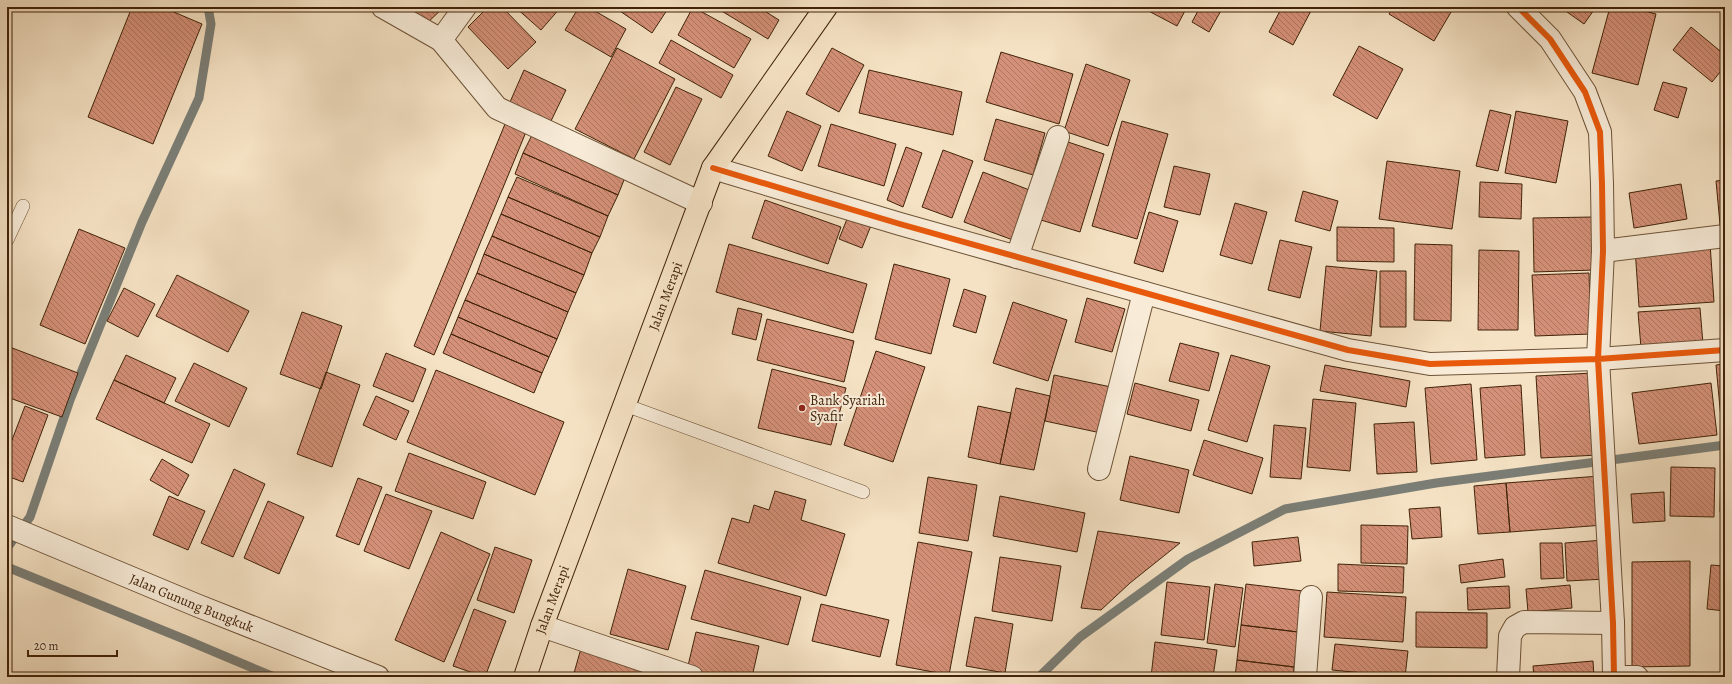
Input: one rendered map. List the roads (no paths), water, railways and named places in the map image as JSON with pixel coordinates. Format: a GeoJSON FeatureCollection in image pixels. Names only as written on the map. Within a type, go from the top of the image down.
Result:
{"type":"FeatureCollection","features":[{"type":"Feature","properties":{"kind":"main road","name":"Jalan Merapi"},"geometry":{"type":"LineString","coordinates":[[526,677],[542,626],[713,168],[826,7]]}},
{"type":"Feature","properties":{"kind":"street"},"geometry":{"type":"LineString","coordinates":[[383,7],[441,40],[497,108],[701,203]]}},
{"type":"Feature","properties":{"kind":"street"},"geometry":{"type":"LineString","coordinates":[[441,40],[465,7]]}},
{"type":"Feature","properties":{"kind":"street"},"geometry":{"type":"LineString","coordinates":[[1518,7],[1550,39],[1585,92],[1600,132],[1603,251],[1598,359],[1613,623],[1614,677],[1637,677]]}},
{"type":"Feature","properties":{"kind":"street"},"geometry":{"type":"LineString","coordinates":[[1017,257],[1058,137]]}},
{"type":"Feature","properties":{"kind":"street"},"geometry":{"type":"LineString","coordinates":[[713,168],[1017,257],[1348,350],[1430,364],[1598,359],[1725,350]]}},
{"type":"Feature","properties":{"kind":"street"},"geometry":{"type":"LineString","coordinates":[[1603,251],[1725,236]]}},
{"type":"Feature","properties":{"kind":"street"},"geometry":{"type":"LineString","coordinates":[[1099,469],[1144,293]]}},
{"type":"Feature","properties":{"kind":"street","name":"Jalan Gunung Bungkuk"},"geometry":{"type":"LineString","coordinates":[[7,526],[196,605],[378,677]]}},
{"type":"Feature","properties":{"kind":"street"},"geometry":{"type":"LineString","coordinates":[[1305,677],[1311,597]]}},
{"type":"Feature","properties":{"kind":"street"},"geometry":{"type":"LineString","coordinates":[[1508,677],[1510,636],[1515,627],[1524,622],[1613,623]]}},
{"type":"Feature","properties":{"kind":"street"},"geometry":{"type":"LineString","coordinates":[[542,626],[692,677]]}},
{"type":"Feature","properties":{"kind":"lane"},"geometry":{"type":"LineString","coordinates":[[7,240],[23,206]]}},
{"type":"Feature","properties":{"kind":"lane"},"geometry":{"type":"LineString","coordinates":[[625,405],[863,492]]}},
{"type":"Feature","properties":{"kind":"waterway"},"geometry":{"type":"LineString","coordinates":[[7,548],[30,517],[70,400],[142,222],[199,98],[211,24],[208,7]]}},
{"type":"Feature","properties":{"kind":"waterway"},"geometry":{"type":"LineString","coordinates":[[1039,677],[1080,637],[1188,559],[1285,509],[1436,483],[1725,445]]}},
{"type":"Feature","properties":{"kind":"waterway"},"geometry":{"type":"LineString","coordinates":[[7,567],[274,677]]}},
{"type":"Feature","properties":{"kind":"place","name":"Bank Syariah Syafir"},"geometry":{"type":"Point","coordinates":[802,408]}}]}
